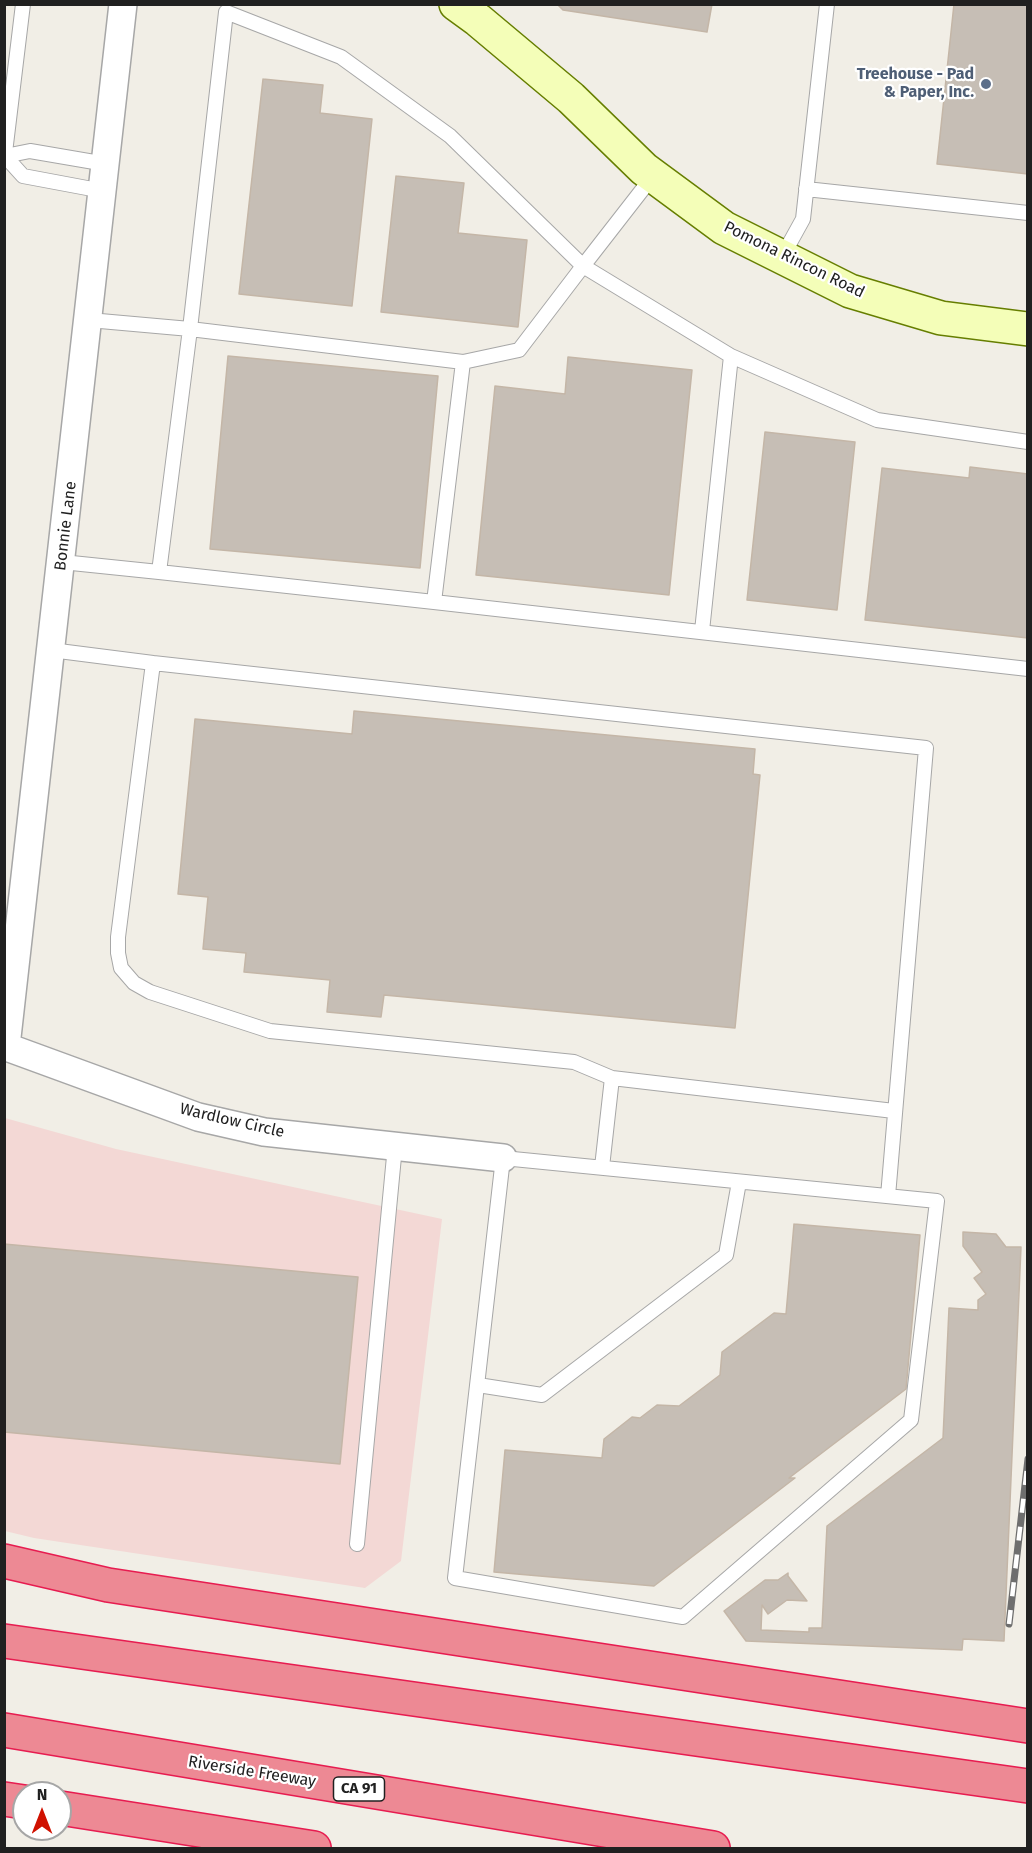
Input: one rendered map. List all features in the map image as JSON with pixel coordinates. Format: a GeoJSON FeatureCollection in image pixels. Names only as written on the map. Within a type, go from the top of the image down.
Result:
{"type":"FeatureCollection","features":[{"type":"Feature","properties":{"kind":"highway"},"geometry":{"type":"LineString","coordinates":[[4,1561],[108,1586],[1028,1726]]}},
{"type":"Feature","properties":{"kind":"highway"},"geometry":{"type":"LineString","coordinates":[[4,1641],[1028,1786]]}},
{"type":"Feature","properties":{"kind":"highway","name":"Riverside Freeway"},"geometry":{"type":"LineString","coordinates":[[4,1730],[713,1848]]}},
{"type":"Feature","properties":{"kind":"highway"},"geometry":{"type":"LineString","coordinates":[[72,1810],[314,1848]]}},
{"type":"Feature","properties":{"kind":"main road","name":"Pomona Rincon Road"},"geometry":{"type":"LineString","coordinates":[[456,4],[572,98],[653,176],[724,228],[850,291],[941,318],[1028,329]]}},
{"type":"Feature","properties":{"kind":"street","name":"Bonnie Lane"},"geometry":{"type":"LineString","coordinates":[[5,1046],[62,562],[123,4]]}},
{"type":"Feature","properties":{"kind":"street","name":"Wardlow Circle"},"geometry":{"type":"LineString","coordinates":[[5,1046],[198,1117],[264,1132],[503,1158]]}},
{"type":"Feature","properties":{"kind":"lane"},"geometry":{"type":"LineString","coordinates":[[4,161],[23,4]]}},
{"type":"Feature","properties":{"kind":"lane"},"geometry":{"type":"LineString","coordinates":[[782,257],[803,219],[827,4]]}},
{"type":"Feature","properties":{"kind":"lane"},"geometry":{"type":"LineString","coordinates":[[159,572],[190,329],[226,12],[341,57],[450,136],[583,266],[731,356],[877,420],[1028,442]]}},
{"type":"Feature","properties":{"kind":"lane"},"geometry":{"type":"LineString","coordinates":[[5,156],[30,151],[105,177]]}},
{"type":"Feature","properties":{"kind":"lane"},"geometry":{"type":"LineString","coordinates":[[5,156],[23,176],[105,177]]}},
{"type":"Feature","properties":{"kind":"lane"},"geometry":{"type":"LineString","coordinates":[[89,320],[190,329],[463,362],[519,350],[653,176]]}},
{"type":"Feature","properties":{"kind":"lane"},"geometry":{"type":"LineString","coordinates":[[806,189],[1028,213]]}},
{"type":"Feature","properties":{"kind":"lane"},"geometry":{"type":"LineString","coordinates":[[702,631],[731,356]]}},
{"type":"Feature","properties":{"kind":"lane"},"geometry":{"type":"LineString","coordinates":[[434,602],[463,362]]}},
{"type":"Feature","properties":{"kind":"lane"},"geometry":{"type":"LineString","coordinates":[[62,562],[702,631],[1028,669]]}},
{"type":"Feature","properties":{"kind":"lane"},"geometry":{"type":"LineString","coordinates":[[51,650],[926,748],[888,1196]]}},
{"type":"Feature","properties":{"kind":"lane"},"geometry":{"type":"LineString","coordinates":[[153,663],[118,937],[121,968],[134,983],[150,992],[270,1031],[574,1062],[612,1078],[894,1110]]}},
{"type":"Feature","properties":{"kind":"lane"},"geometry":{"type":"LineString","coordinates":[[602,1167],[612,1078]]}},
{"type":"Feature","properties":{"kind":"lane"},"geometry":{"type":"LineString","coordinates":[[357,1544],[395,1146]]}},
{"type":"Feature","properties":{"kind":"lane"},"geometry":{"type":"LineString","coordinates":[[503,1158],[602,1167],[937,1202],[911,1420],[683,1617],[455,1578],[503,1158]]}},
{"type":"Feature","properties":{"kind":"lane"},"geometry":{"type":"LineString","coordinates":[[477,1385],[542,1395],[726,1255],[739,1182]]}},
{"type":"Feature","properties":{"kind":"shaded area"},"geometry":{"type":"Polygon","coordinates":[[[5,1118],[116,1149],[442,1219],[401,1561],[365,1588],[34,1538],[5,1531],[5,1118]]]}},
{"type":"Feature","properties":{"kind":"building"},"geometry":{"type":"Polygon","coordinates":[[[557,4],[712,4],[707,32],[563,10],[557,4]]]}},
{"type":"Feature","properties":{"kind":"building","name":"Treehouse - Pad & Paper, Inc."},"geometry":{"type":"Polygon","coordinates":[[[954,4],[1028,4],[1028,174],[937,164],[954,4]]]}},
{"type":"Feature","properties":{"kind":"building"},"geometry":{"type":"Polygon","coordinates":[[[263,79],[323,85],[320,113],[372,119],[352,306],[239,294],[263,79]]]}},
{"type":"Feature","properties":{"kind":"building"},"geometry":{"type":"Polygon","coordinates":[[[396,176],[464,183],[458,233],[527,240],[518,327],[381,312],[396,176]]]}},
{"type":"Feature","properties":{"kind":"building"},"geometry":{"type":"Polygon","coordinates":[[[228,356],[438,376],[420,568],[210,549],[228,356]]]}},
{"type":"Feature","properties":{"kind":"building"},"geometry":{"type":"Polygon","coordinates":[[[568,357],[692,370],[669,595],[476,575],[495,386],[565,394],[568,357]]]}},
{"type":"Feature","properties":{"kind":"building"},"geometry":{"type":"Polygon","coordinates":[[[765,432],[855,442],[837,610],[747,600],[765,432]]]}},
{"type":"Feature","properties":{"kind":"building"},"geometry":{"type":"Polygon","coordinates":[[[970,467],[1028,474],[1028,638],[865,620],[882,468],[969,478],[970,467]]]}},
{"type":"Feature","properties":{"kind":"building"},"geometry":{"type":"Polygon","coordinates":[[[354,711],[755,749],[753,774],[760,775],[735,1028],[384,995],[381,1017],[327,1012],[330,980],[244,972],[246,953],[203,949],[208,897],[178,894],[195,719],[352,734],[354,711]]]}},
{"type":"Feature","properties":{"kind":"building"},"geometry":{"type":"Polygon","coordinates":[[[794,1224],[920,1235],[906,1389],[789,1478],[795,1478],[654,1586],[494,1572],[505,1450],[602,1458],[604,1439],[632,1417],[640,1418],[657,1405],[679,1406],[720,1375],[722,1352],[774,1313],[786,1314],[794,1224]]]}},
{"type":"Feature","properties":{"kind":"building"},"geometry":{"type":"Polygon","coordinates":[[[963,1232],[996,1234],[1006,1247],[1021,1247],[1004,1641],[963,1639],[962,1650],[746,1641],[724,1611],[765,1580],[778,1580],[788,1573],[807,1601],[787,1600],[768,1614],[762,1605],[761,1630],[809,1632],[809,1628],[822,1628],[827,1526],[943,1438],[949,1308],[978,1310],[978,1300],[986,1294],[974,1278],[982,1272],[963,1246],[963,1232]]]}},
{"type":"Feature","properties":{"kind":"building"},"geometry":{"type":"Polygon","coordinates":[[[4,1244],[358,1277],[340,1464],[4,1432],[4,1244]]]}},
{"type":"Feature","properties":{"kind":"railway"},"geometry":{"type":"LineString","coordinates":[[1009,1624],[1028,1459]]}},
{"type":"Feature","properties":{"kind":"place","name":"Treehouse - Pad & Paper, Inc."},"geometry":{"type":"Point","coordinates":[986,84]}}]}
